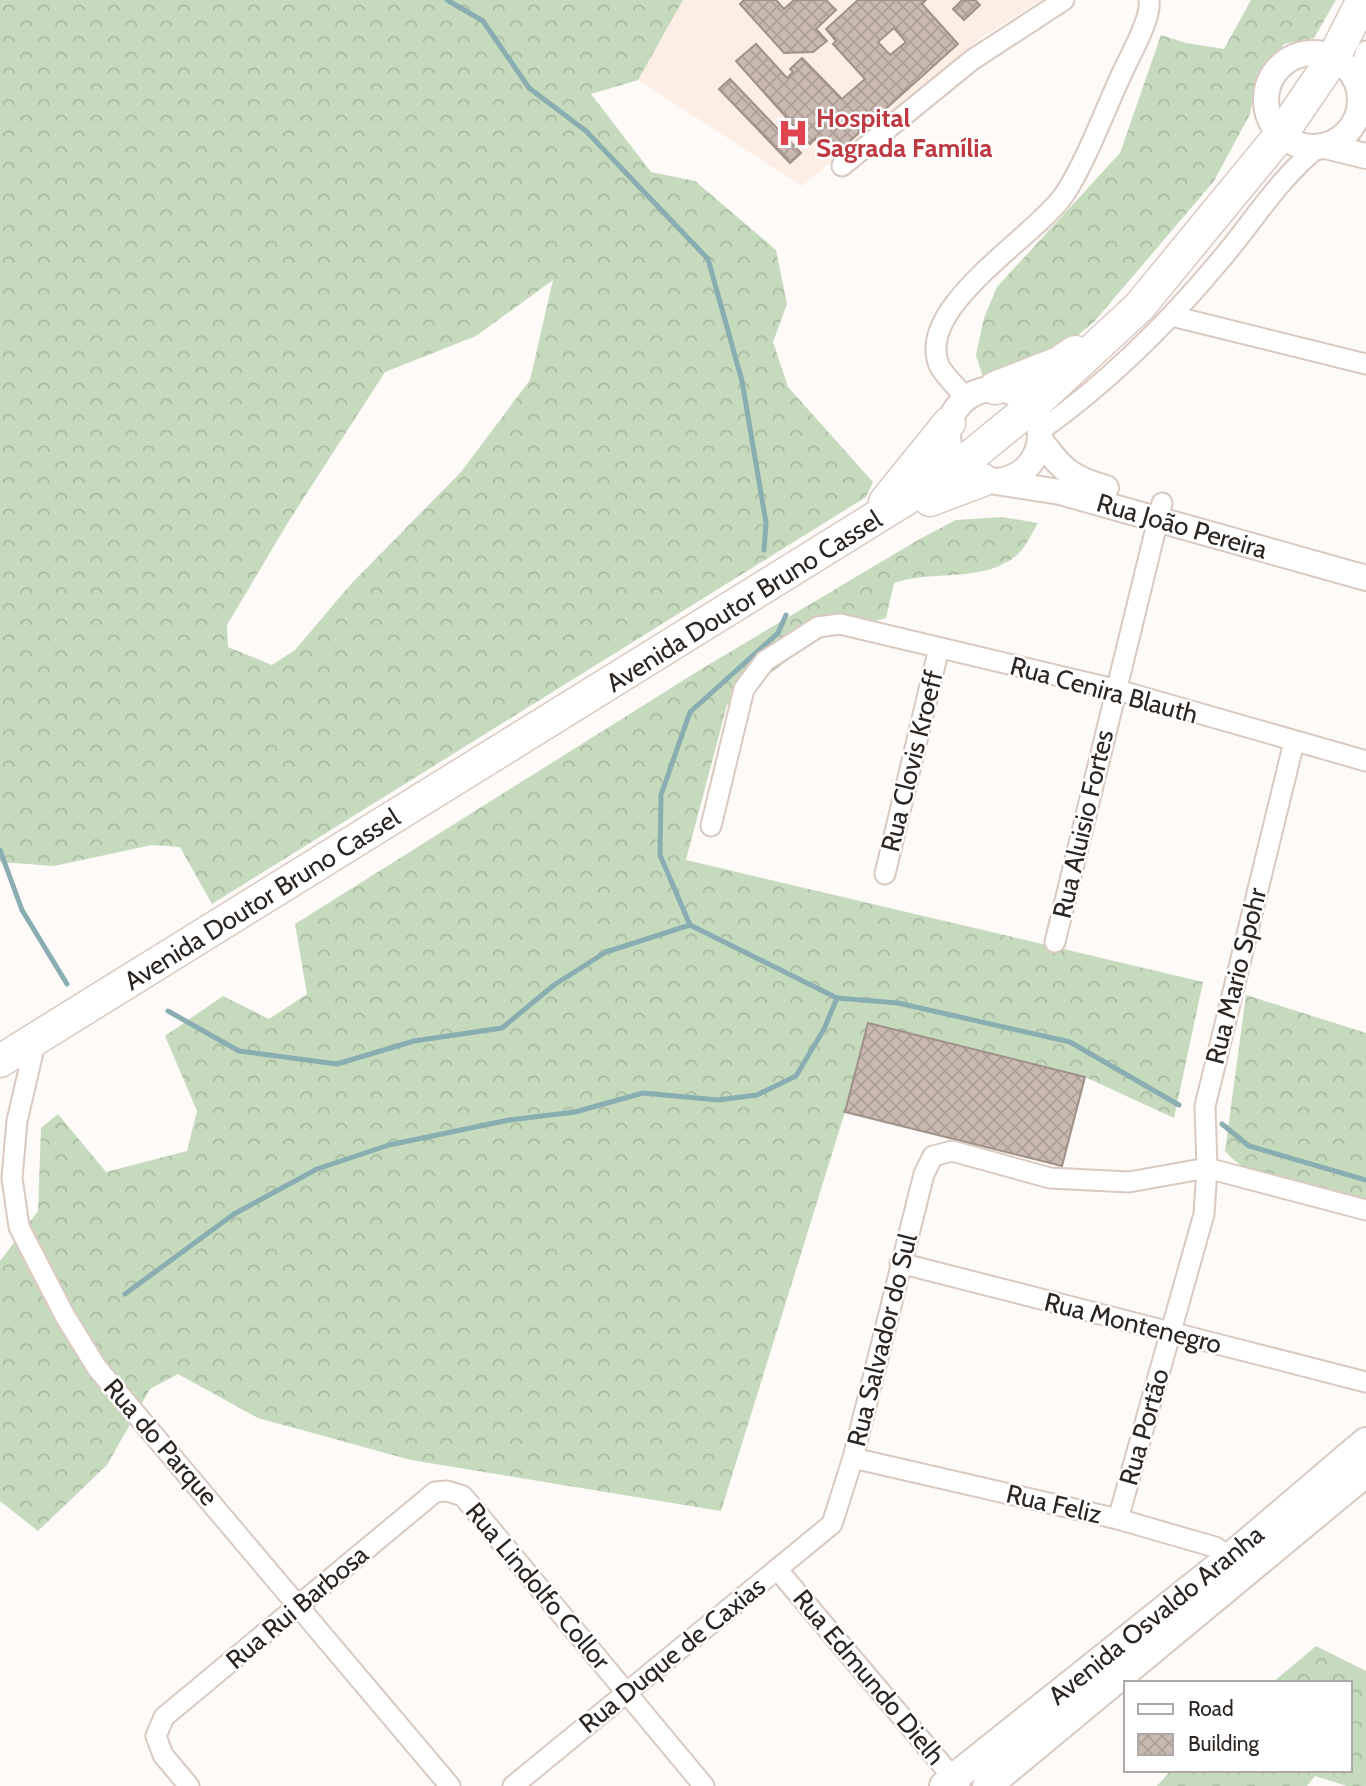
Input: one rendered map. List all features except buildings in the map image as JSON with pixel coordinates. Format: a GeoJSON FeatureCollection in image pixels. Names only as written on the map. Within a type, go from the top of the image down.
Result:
{"type":"FeatureCollection","features":[{"type":"Feature","properties":{"kind":"main road"},"geometry":{"type":"LineString","coordinates":[[867,524],[979,476],[1038,426],[1282,133],[1334,57],[1361,29]]}},
{"type":"Feature","properties":{"kind":"main road"},"geometry":{"type":"LineString","coordinates":[[867,524],[970,403],[1059,363],[1139,307]]}},
{"type":"Feature","properties":{"kind":"main road","name":"Avenida Doutor Bruno Cassel"},"geometry":{"type":"LineString","coordinates":[[0,1061],[867,524]]}},
{"type":"Feature","properties":{"kind":"main road","name":"Avenida Osvaldo Aranha"},"geometry":{"type":"LineString","coordinates":[[987,1786],[1239,1563],[1366,1442]]}},
{"type":"Feature","properties":{"kind":"main road","name":"Avenida Osvaldo Aranha"},"geometry":{"type":"LineString","coordinates":[[953,1783],[1239,1563],[1366,1472]]}},
{"type":"Feature","properties":{"kind":"street"},"geometry":{"type":"LineString","coordinates":[[842,166],[972,60],[1064,0]]}},
{"type":"Feature","properties":{"kind":"street"},"geometry":{"type":"LineString","coordinates":[[970,403],[939,366],[936,349],[943,321],[959,298],[986,270],[1041,222],[1064,194],[1152,3]]}},
{"type":"Feature","properties":{"kind":"street"},"geometry":{"type":"LineString","coordinates":[[1038,426],[1067,412],[1172,316],[1224,257],[1291,170],[1321,147],[1340,140],[1352,129],[1360,105],[1361,29]]}},
{"type":"Feature","properties":{"kind":"street"},"geometry":{"type":"LineString","coordinates":[[1334,57],[1348,67],[1360,105]]}},
{"type":"Feature","properties":{"kind":"street"},"geometry":{"type":"LineString","coordinates":[[1282,133],[1297,145],[1366,156]]}},
{"type":"Feature","properties":{"kind":"street"},"geometry":{"type":"LineString","coordinates":[[1172,316],[1366,364]]}},
{"type":"Feature","properties":{"kind":"street"},"geometry":{"type":"LineString","coordinates":[[1010,391],[1038,426],[1033,461],[1017,476],[979,476],[948,439],[970,403],[1010,391]]}},
{"type":"Feature","properties":{"kind":"street","name":"Rua João Pereira"},"geometry":{"type":"LineString","coordinates":[[1038,426],[1058,465],[1072,477],[1159,511],[1366,578]]}},
{"type":"Feature","properties":{"kind":"street","name":"Rua João Pereira"},"geometry":{"type":"LineString","coordinates":[[979,476],[1159,511],[1366,560]]}},
{"type":"Feature","properties":{"kind":"street","name":"Rua Aluisio Fortes"},"geometry":{"type":"LineString","coordinates":[[1055,942],[1159,511]]}},
{"type":"Feature","properties":{"kind":"street","name":"Rua Cenira Blauth"},"geometry":{"type":"LineString","coordinates":[[711,826],[744,689],[765,660],[818,627],[840,624],[1114,689],[1366,761]]}},
{"type":"Feature","properties":{"kind":"street","name":"Rua Clovis Kroeff"},"geometry":{"type":"LineString","coordinates":[[885,874],[939,648]]}},
{"type":"Feature","properties":{"kind":"street","name":"Rua Mario Spohr"},"geometry":{"type":"LineString","coordinates":[[1204,1214],[1207,1168],[1205,1106],[1294,742]]}},
{"type":"Feature","properties":{"kind":"street","name":"Rua do Parque"},"geometry":{"type":"LineString","coordinates":[[36,1038],[17,1121],[12,1178],[19,1227],[65,1316],[97,1367],[450,1786]]}},
{"type":"Feature","properties":{"kind":"street"},"geometry":{"type":"LineString","coordinates":[[0,1135],[17,1121]]}},
{"type":"Feature","properties":{"kind":"street","name":"Rua Salvador do Sul"},"geometry":{"type":"LineString","coordinates":[[832,1524],[853,1458],[924,1174],[933,1156],[952,1151],[1050,1178],[1129,1182],[1207,1168]]}},
{"type":"Feature","properties":{"kind":"street"},"geometry":{"type":"LineString","coordinates":[[1207,1168],[1366,1210]]}},
{"type":"Feature","properties":{"kind":"street","name":"Rua Portão"},"geometry":{"type":"LineString","coordinates":[[1118,1519],[1204,1214]]}},
{"type":"Feature","properties":{"kind":"street","name":"Rua Montenegro"},"geometry":{"type":"LineString","coordinates":[[900,1262],[1366,1382]]}},
{"type":"Feature","properties":{"kind":"street","name":"Rua Feliz"},"geometry":{"type":"LineString","coordinates":[[853,1458],[1118,1519],[1215,1547],[1239,1563]]}},
{"type":"Feature","properties":{"kind":"street","name":"Rua Rui Barbosa"},"geometry":{"type":"LineString","coordinates":[[188,1786],[163,1755],[156,1735],[164,1717],[435,1492],[447,1491]]}},
{"type":"Feature","properties":{"kind":"street","name":"Rua Lindolfo Collor"},"geometry":{"type":"LineString","coordinates":[[447,1491],[463,1496],[704,1786]]}},
{"type":"Feature","properties":{"kind":"street","name":"Rua Duque de Caxias"},"geometry":{"type":"LineString","coordinates":[[513,1786],[832,1524]]}},
{"type":"Feature","properties":{"kind":"street","name":"Rua Edmundo Dielh"},"geometry":{"type":"LineString","coordinates":[[777,1569],[953,1783]]}},
{"type":"Feature","properties":{"kind":"shaded area","name":"Hospital Sagrada Família"},"geometry":{"type":"Polygon","coordinates":[[[683,0],[1041,0],[982,37],[802,186],[638,80],[683,0]]]}},
{"type":"Feature","properties":{"kind":"green space"},"geometry":{"type":"Polygon","coordinates":[[[0,0],[683,0],[638,80],[591,94],[651,172],[695,181],[776,250],[787,304],[773,342],[788,387],[873,482],[866,497],[212,904],[180,847],[152,845],[54,866],[0,862],[0,0]],[[553,280],[476,336],[385,372],[287,524],[227,625],[228,647],[272,665],[295,650],[351,584],[461,472],[530,380],[553,280]]]}},
{"type":"Feature","properties":{"kind":"green space"},"geometry":{"type":"Polygon","coordinates":[[[1251,0],[1336,0],[1314,38],[1284,44],[1255,89],[1250,114],[1214,181],[1093,323],[1048,359],[983,377],[976,355],[984,318],[997,287],[1120,153],[1161,35],[1186,43],[1224,49],[1251,0]]]}},
{"type":"Feature","properties":{"kind":"green space"},"geometry":{"type":"Polygon","coordinates":[[[1002,517],[1038,523],[1017,555],[988,570],[894,583],[886,618],[821,636],[727,705],[686,860],[1203,982],[1174,1118],[1085,1077],[868,1023],[845,1112],[721,1511],[411,1460],[258,1418],[178,1374],[150,1389],[107,1465],[38,1531],[0,1501],[0,1261],[38,1211],[41,1128],[58,1114],[106,1172],[187,1151],[197,1111],[165,1036],[223,996],[269,1019],[307,994],[295,924],[703,668],[918,540],[956,520],[1002,517]]]}},
{"type":"Feature","properties":{"kind":"green space"},"geometry":{"type":"Polygon","coordinates":[[[1246,995],[1366,1033],[1366,1211],[1272,1183],[1239,1164],[1225,1151],[1246,995]]]}},
{"type":"Feature","properties":{"kind":"green space"},"geometry":{"type":"Polygon","coordinates":[[[1316,1646],[1366,1671],[1366,1786],[1347,1786],[1315,1776],[1307,1786],[1157,1786],[1169,1772],[1352,1772],[1352,1681],[1274,1681],[1316,1646]]]}},
{"type":"Feature","properties":{"kind":"waterway"},"geometry":{"type":"LineString","coordinates":[[447,0],[483,21],[529,88],[586,131],[708,259],[742,381],[766,523],[764,550]]}},
{"type":"Feature","properties":{"kind":"waterway"},"geometry":{"type":"LineString","coordinates":[[786,615],[778,633],[690,712],[661,795],[660,855],[690,925],[837,998],[898,1003],[1070,1042],[1179,1105]]}},
{"type":"Feature","properties":{"kind":"waterway"},"geometry":{"type":"LineString","coordinates":[[0,850],[22,910],[67,984]]}},
{"type":"Feature","properties":{"kind":"waterway"},"geometry":{"type":"LineString","coordinates":[[168,1011],[239,1051],[337,1064],[414,1041],[502,1028],[554,985],[606,952],[690,925]]}},
{"type":"Feature","properties":{"kind":"waterway"},"geometry":{"type":"LineString","coordinates":[[125,1294],[234,1214],[317,1169],[389,1145],[509,1120],[575,1112],[643,1093],[718,1100],[757,1095],[796,1076],[824,1029],[837,998]]}},
{"type":"Feature","properties":{"kind":"waterway"},"geometry":{"type":"LineString","coordinates":[[1222,1124],[1249,1146],[1366,1180]]}},
{"type":"Feature","properties":{"kind":"place","name":"Hospital Sagrada Família"},"geometry":{"type":"Point","coordinates":[793,133]}}]}
